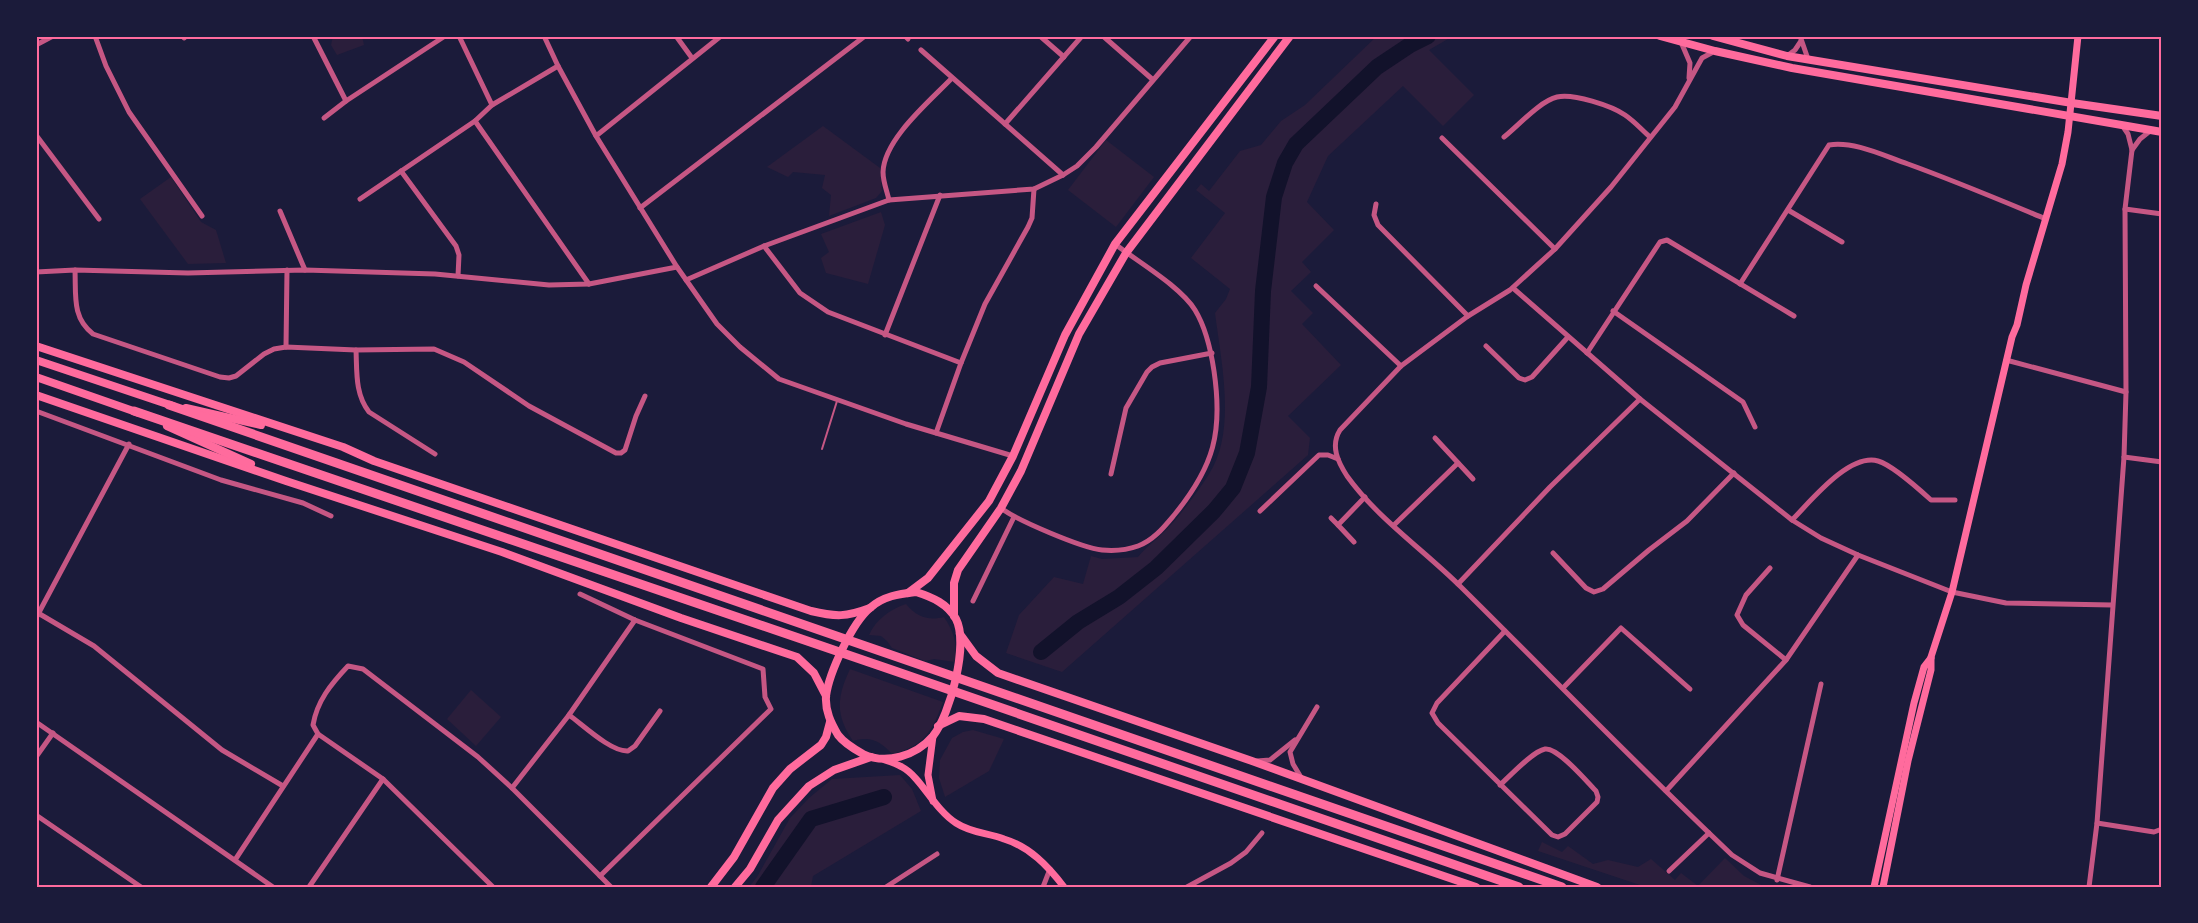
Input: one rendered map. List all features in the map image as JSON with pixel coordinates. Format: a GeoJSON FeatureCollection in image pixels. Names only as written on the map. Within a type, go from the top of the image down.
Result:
{"type":"FeatureCollection","features":[{"type":"Feature","properties":{"kind":"highway"},"geometry":{"type":"LineString","coordinates":[[36,346],[343,447],[374,460],[811,611],[841,616],[870,608]]}},
{"type":"Feature","properties":{"kind":"highway"},"geometry":{"type":"LineString","coordinates":[[36,360],[1562,887]]}},
{"type":"Feature","properties":{"kind":"highway"},"geometry":{"type":"LineString","coordinates":[[36,377],[1519,887]]}},
{"type":"Feature","properties":{"kind":"highway"},"geometry":{"type":"LineString","coordinates":[[36,395],[502,552],[681,618],[797,657],[814,673],[826,696]]}},
{"type":"Feature","properties":{"kind":"highway"},"geometry":{"type":"LineString","coordinates":[[169,405],[208,412],[343,447]]}},
{"type":"Feature","properties":{"kind":"highway"},"geometry":{"type":"LineString","coordinates":[[134,411],[286,481]]}},
{"type":"Feature","properties":{"kind":"main road"},"geometry":{"type":"LineString","coordinates":[[908,593],[928,578],[989,501],[1013,456],[1065,335],[1115,244],[1275,36]]}},
{"type":"Feature","properties":{"kind":"main road"},"geometry":{"type":"LineString","coordinates":[[954,616],[954,583],[958,570],[1001,508],[1021,471],[1079,334],[1126,253],[1290,36]]}},
{"type":"Feature","properties":{"kind":"main road"},"geometry":{"type":"LineString","coordinates":[[1660,36],[1791,68],[2162,132]]}},
{"type":"Feature","properties":{"kind":"main road"},"geometry":{"type":"LineString","coordinates":[[1713,36],[1787,56],[2162,116]]}},
{"type":"Feature","properties":{"kind":"main road"},"geometry":{"type":"LineString","coordinates":[[1874,887],[1914,703],[1924,667],[1931,657],[1952,592],[2006,360],[2062,164],[2072,103],[2078,36]]}},
{"type":"Feature","properties":{"kind":"main road"},"geometry":{"type":"LineString","coordinates":[[1064,887],[1034,853],[1004,838],[973,831],[956,824],[934,804],[904,767],[855,750],[840,738],[830,722],[826,696],[837,661],[859,621],[870,608],[881,600],[895,594],[916,592],[932,597],[950,610],[960,634],[976,656],[998,673],[1252,761],[1597,887]]}},
{"type":"Feature","properties":{"kind":"main road"},"geometry":{"type":"LineString","coordinates":[[934,804],[928,775],[933,736],[950,700],[958,671],[960,634]]}},
{"type":"Feature","properties":{"kind":"main road"},"geometry":{"type":"LineString","coordinates":[[1883,887],[1908,761],[1931,670],[1931,657]]}},
{"type":"Feature","properties":{"kind":"main road"},"geometry":{"type":"LineString","coordinates":[[938,726],[959,716],[984,718],[1033,737],[1476,887]]}},
{"type":"Feature","properties":{"kind":"main road"},"geometry":{"type":"LineString","coordinates":[[711,887],[734,857],[773,788],[790,769],[821,745],[830,722]]}},
{"type":"Feature","properties":{"kind":"main road"},"geometry":{"type":"LineString","coordinates":[[885,760],[903,756],[920,747],[933,736]]}},
{"type":"Feature","properties":{"kind":"main road"},"geometry":{"type":"LineString","coordinates":[[735,887],[750,869],[778,820],[809,786],[834,770],[871,757]]}},
{"type":"Feature","properties":{"kind":"street"},"geometry":{"type":"LineString","coordinates":[[36,45],[53,36]]}},
{"type":"Feature","properties":{"kind":"street"},"geometry":{"type":"LineString","coordinates":[[95,36],[106,66],[129,112],[202,216]]}},
{"type":"Feature","properties":{"kind":"street"},"geometry":{"type":"LineString","coordinates":[[313,36],[346,101]]}},
{"type":"Feature","properties":{"kind":"street"},"geometry":{"type":"LineString","coordinates":[[324,117],[445,36]]}},
{"type":"Feature","properties":{"kind":"street"},"geometry":{"type":"LineString","coordinates":[[459,36],[492,105]]}},
{"type":"Feature","properties":{"kind":"street"},"geometry":{"type":"LineString","coordinates":[[544,36],[596,136],[677,267],[717,324],[740,347],[779,379],[837,401],[1013,456]]}},
{"type":"Feature","properties":{"kind":"street"},"geometry":{"type":"LineString","coordinates":[[676,36],[692,58]]}},
{"type":"Feature","properties":{"kind":"street"},"geometry":{"type":"LineString","coordinates":[[596,136],[721,36]]}},
{"type":"Feature","properties":{"kind":"street"},"geometry":{"type":"LineString","coordinates":[[640,208],[865,36]]}},
{"type":"Feature","properties":{"kind":"street"},"geometry":{"type":"LineString","coordinates":[[1040,36],[1064,57]]}},
{"type":"Feature","properties":{"kind":"street"},"geometry":{"type":"LineString","coordinates":[[1005,124],[1082,36]]}},
{"type":"Feature","properties":{"kind":"street"},"geometry":{"type":"LineString","coordinates":[[1102,36],[1152,80]]}},
{"type":"Feature","properties":{"kind":"street"},"geometry":{"type":"LineString","coordinates":[[686,280],[764,246],[889,200],[1034,189],[1063,175],[1077,166],[1096,147],[1191,36]]}},
{"type":"Feature","properties":{"kind":"street"},"geometry":{"type":"LineString","coordinates":[[1787,56],[1795,50],[1800,38]]}},
{"type":"Feature","properties":{"kind":"street"},"geometry":{"type":"LineString","coordinates":[[1800,38],[1808,59]]}},
{"type":"Feature","properties":{"kind":"street"},"geometry":{"type":"LineString","coordinates":[[1681,42],[1690,63],[1689,83]]}},
{"type":"Feature","properties":{"kind":"street"},"geometry":{"type":"LineString","coordinates":[[921,50],[1063,175]]}},
{"type":"Feature","properties":{"kind":"street"},"geometry":{"type":"LineString","coordinates":[[1715,51],[1702,58],[1676,107],[1555,249],[1513,288],[1468,316],[1401,366],[1340,430],[1335,450],[1346,474],[1365,497],[1458,584],[1709,833],[1746,866],[1777,880],[1810,887]]}},
{"type":"Feature","properties":{"kind":"street"},"geometry":{"type":"LineString","coordinates":[[360,199],[475,121],[492,105],[558,66]]}},
{"type":"Feature","properties":{"kind":"street"},"geometry":{"type":"LineString","coordinates":[[889,200],[883,173],[889,147],[952,78]]}},
{"type":"Feature","properties":{"kind":"street"},"geometry":{"type":"LineString","coordinates":[[1504,137],[1547,102],[1557,97],[1566,97],[1607,107],[1624,115],[1650,137]]}},
{"type":"Feature","properties":{"kind":"street"},"geometry":{"type":"LineString","coordinates":[[475,121],[589,284]]}},
{"type":"Feature","properties":{"kind":"street"},"geometry":{"type":"LineString","coordinates":[[2089,887],[2097,823],[2124,458],[2125,209],[2132,150],[2128,134],[2122,125]]}},
{"type":"Feature","properties":{"kind":"street"},"geometry":{"type":"LineString","coordinates":[[2132,150],[2150,131]]}},
{"type":"Feature","properties":{"kind":"street"},"geometry":{"type":"LineString","coordinates":[[1442,138],[1555,249]]}},
{"type":"Feature","properties":{"kind":"street"},"geometry":{"type":"LineString","coordinates":[[37,140],[99,219]]}},
{"type":"Feature","properties":{"kind":"street"},"geometry":{"type":"LineString","coordinates":[[1740,284],[1828,145],[1840,144],[1874,152],[1971,187],[2046,219]]}},
{"type":"Feature","properties":{"kind":"street"},"geometry":{"type":"LineString","coordinates":[[401,171],[456,246],[459,255],[458,276]]}},
{"type":"Feature","properties":{"kind":"street"},"geometry":{"type":"LineString","coordinates":[[936,433],[985,304],[1032,218],[1034,189]]}},
{"type":"Feature","properties":{"kind":"street"},"geometry":{"type":"LineString","coordinates":[[885,335],[940,195]]}},
{"type":"Feature","properties":{"kind":"street"},"geometry":{"type":"LineString","coordinates":[[1376,204],[1374,214],[1378,225],[1468,316]]}},
{"type":"Feature","properties":{"kind":"street"},"geometry":{"type":"LineString","coordinates":[[2125,209],[2162,214]]}},
{"type":"Feature","properties":{"kind":"street"},"geometry":{"type":"LineString","coordinates":[[1788,210],[1842,242]]}},
{"type":"Feature","properties":{"kind":"street"},"geometry":{"type":"LineString","coordinates":[[280,211],[305,270]]}},
{"type":"Feature","properties":{"kind":"street"},"geometry":{"type":"LineString","coordinates":[[1587,353],[1660,242],[1667,240],[1794,316]]}},
{"type":"Feature","properties":{"kind":"street"},"geometry":{"type":"LineString","coordinates":[[1001,508],[1014,517],[1086,546],[1101,550],[1139,546],[1160,532],[1191,494],[1208,462],[1214,444],[1218,405],[1212,353],[1196,312],[1186,297],[1115,244]]}},
{"type":"Feature","properties":{"kind":"street"},"geometry":{"type":"LineString","coordinates":[[764,246],[800,293],[828,312],[961,363]]}},
{"type":"Feature","properties":{"kind":"street"},"geometry":{"type":"LineString","coordinates":[[36,272],[75,270],[188,273],[305,270],[458,276],[549,285],[589,284],[677,267]]}},
{"type":"Feature","properties":{"kind":"street"},"geometry":{"type":"LineString","coordinates":[[75,270],[77,310],[83,326],[93,334],[220,377],[236,376],[264,354],[286,346],[356,350],[434,350],[464,362],[529,406],[616,453],[625,450],[645,396]]}},
{"type":"Feature","properties":{"kind":"street"},"geometry":{"type":"LineString","coordinates":[[286,346],[287,270]]}},
{"type":"Feature","properties":{"kind":"street"},"geometry":{"type":"LineString","coordinates":[[1316,286],[1401,366]]}},
{"type":"Feature","properties":{"kind":"street"},"geometry":{"type":"LineString","coordinates":[[1513,288],[1640,399],[1792,520],[1821,538],[1952,592],[2006,603],[2112,605]]}},
{"type":"Feature","properties":{"kind":"street"},"geometry":{"type":"LineString","coordinates":[[1613,311],[1743,402],[1755,427]]}},
{"type":"Feature","properties":{"kind":"street"},"geometry":{"type":"LineString","coordinates":[[1486,346],[1519,378],[1526,380],[1532,377],[1568,337]]}},
{"type":"Feature","properties":{"kind":"street"},"geometry":{"type":"LineString","coordinates":[[356,350],[358,392],[369,412],[435,454]]}},
{"type":"Feature","properties":{"kind":"street"},"geometry":{"type":"LineString","coordinates":[[1110,474],[1126,408],[1147,372],[1160,363],[1212,353]]}},
{"type":"Feature","properties":{"kind":"street"},"geometry":{"type":"LineString","coordinates":[[2006,360],[2126,392]]}},
{"type":"Feature","properties":{"kind":"street"},"geometry":{"type":"LineString","coordinates":[[1458,584],[1550,487],[1640,399]]}},
{"type":"Feature","properties":{"kind":"street"},"geometry":{"type":"LineString","coordinates":[[36,411],[221,480],[303,503],[331,516]]}},
{"type":"Feature","properties":{"kind":"street"},"geometry":{"type":"LineString","coordinates":[[1435,438],[1473,479]]}},
{"type":"Feature","properties":{"kind":"street"},"geometry":{"type":"LineString","coordinates":[[129,444],[37,615],[94,646],[222,750],[283,786]]}},
{"type":"Feature","properties":{"kind":"street"},"geometry":{"type":"LineString","coordinates":[[1260,511],[1319,455],[1328,455],[1338,459]]}},
{"type":"Feature","properties":{"kind":"street"},"geometry":{"type":"LineString","coordinates":[[2124,458],[2162,462]]}},
{"type":"Feature","properties":{"kind":"street"},"geometry":{"type":"LineString","coordinates":[[1792,520],[1845,468],[1859,461],[1878,461],[1912,483],[1931,500],[1955,501]]}},
{"type":"Feature","properties":{"kind":"street"},"geometry":{"type":"LineString","coordinates":[[1394,525],[1458,463]]}},
{"type":"Feature","properties":{"kind":"street"},"geometry":{"type":"LineString","coordinates":[[1553,554],[1586,588],[1594,592],[1603,589],[1648,550],[1687,521],[1734,473]]}},
{"type":"Feature","properties":{"kind":"street"},"geometry":{"type":"LineString","coordinates":[[1338,525],[1365,497]]}},
{"type":"Feature","properties":{"kind":"street"},"geometry":{"type":"LineString","coordinates":[[973,601],[1014,517]]}},
{"type":"Feature","properties":{"kind":"street"},"geometry":{"type":"LineString","coordinates":[[1331,518],[1354,542]]}},
{"type":"Feature","properties":{"kind":"street"},"geometry":{"type":"LineString","coordinates":[[1666,791],[1786,660],[1858,555]]}},
{"type":"Feature","properties":{"kind":"street"},"geometry":{"type":"LineString","coordinates":[[1770,568],[1746,595],[1737,615],[1743,625],[1786,660]]}},
{"type":"Feature","properties":{"kind":"street"},"geometry":{"type":"LineString","coordinates":[[580,594],[635,620],[763,669],[765,697],[771,709],[600,876]]}},
{"type":"Feature","properties":{"kind":"street"},"geometry":{"type":"LineString","coordinates":[[512,788],[569,715],[635,620]]}},
{"type":"Feature","properties":{"kind":"street"},"geometry":{"type":"LineString","coordinates":[[1563,688],[1621,628],[1689,689]]}},
{"type":"Feature","properties":{"kind":"street"},"geometry":{"type":"LineString","coordinates":[[1500,785],[1538,752],[1547,749],[1556,751],[1596,791],[1598,797],[1596,802],[1564,834],[1558,837],[1552,835],[1500,785],[1438,723],[1432,713],[1437,704],[1505,631]]}},
{"type":"Feature","properties":{"kind":"street"},"geometry":{"type":"LineString","coordinates":[[493,887],[383,779],[318,734],[313,725],[316,708],[333,682],[348,666],[363,669],[478,757],[611,887]]}},
{"type":"Feature","properties":{"kind":"street"},"geometry":{"type":"LineString","coordinates":[[1777,880],[1821,684]]}},
{"type":"Feature","properties":{"kind":"street"},"geometry":{"type":"LineString","coordinates":[[1302,779],[1293,764],[1290,752],[1317,707]]}},
{"type":"Feature","properties":{"kind":"street"},"geometry":{"type":"LineString","coordinates":[[569,715],[621,752],[628,752],[635,746],[660,711]]}},
{"type":"Feature","properties":{"kind":"street"},"geometry":{"type":"LineString","coordinates":[[36,722],[273,887]]}},
{"type":"Feature","properties":{"kind":"street"},"geometry":{"type":"LineString","coordinates":[[36,757],[53,733]]}},
{"type":"Feature","properties":{"kind":"street"},"geometry":{"type":"LineString","coordinates":[[235,861],[318,734]]}},
{"type":"Feature","properties":{"kind":"street"},"geometry":{"type":"LineString","coordinates":[[1252,761],[1269,760],[1297,737]]}},
{"type":"Feature","properties":{"kind":"street"},"geometry":{"type":"LineString","coordinates":[[309,887],[383,779]]}},
{"type":"Feature","properties":{"kind":"street"},"geometry":{"type":"LineString","coordinates":[[36,815],[141,887]]}},
{"type":"Feature","properties":{"kind":"street"},"geometry":{"type":"LineString","coordinates":[[2097,823],[2154,832],[2162,829]]}},
{"type":"Feature","properties":{"kind":"street"},"geometry":{"type":"LineString","coordinates":[[1187,887],[1231,863],[1246,852],[1262,833]]}},
{"type":"Feature","properties":{"kind":"street"},"geometry":{"type":"LineString","coordinates":[[1669,871],[1709,833]]}},
{"type":"Feature","properties":{"kind":"street"},"geometry":{"type":"LineString","coordinates":[[886,887],[938,855]]}},
{"type":"Feature","properties":{"kind":"street"},"geometry":{"type":"LineString","coordinates":[[1043,887],[1050,869]]}},
{"type":"Feature","properties":{"kind":"lane"},"geometry":{"type":"LineString","coordinates":[[822,449],[837,401]]}},
{"type":"Feature","properties":{"kind":"shaded area"},"geometry":{"type":"Polygon","coordinates":[[[333,36],[362,36],[364,45],[337,55],[331,45],[333,36]]]}},
{"type":"Feature","properties":{"kind":"shaded area"},"geometry":{"type":"Polygon","coordinates":[[[1377,36],[1453,36],[1429,50],[1474,95],[1443,126],[1403,86],[1328,156],[1307,202],[1334,230],[1302,262],[1311,272],[1291,291],[1313,313],[1302,324],[1341,365],[1288,416],[1310,438],[1308,455],[1062,672],[1006,653],[1019,615],[1054,577],[1083,584],[1091,556],[1102,559],[1138,557],[1175,520],[1209,474],[1218,457],[1225,417],[1223,374],[1215,313],[1226,299],[1230,289],[1191,258],[1225,213],[1196,190],[1201,184],[1209,191],[1240,151],[1261,145],[1281,121],[1305,105],[1377,36]]]}},
{"type":"Feature","properties":{"kind":"shaded area"},"geometry":{"type":"Polygon","coordinates":[[[823,126],[880,168],[882,191],[876,198],[829,216],[831,195],[822,188],[825,175],[793,172],[788,177],[767,167],[823,126]]]}},
{"type":"Feature","properties":{"kind":"shaded area"},"geometry":{"type":"Polygon","coordinates":[[[1106,140],[1154,177],[1116,227],[1068,190],[1106,140]]]}},
{"type":"Feature","properties":{"kind":"shaded area"},"geometry":{"type":"Polygon","coordinates":[[[171,177],[201,222],[216,230],[226,263],[188,264],[140,199],[171,177]]]}},
{"type":"Feature","properties":{"kind":"shaded area"},"geometry":{"type":"Polygon","coordinates":[[[881,212],[885,225],[868,284],[826,273],[821,258],[829,252],[821,234],[881,212]]]}},
{"type":"Feature","properties":{"kind":"shaded area"},"geometry":{"type":"Polygon","coordinates":[[[906,604],[923,617],[944,617],[954,639],[955,662],[934,659],[925,661],[892,648],[881,636],[869,635],[885,615],[906,604]]]}},
{"type":"Feature","properties":{"kind":"shaded area"},"geometry":{"type":"Polygon","coordinates":[[[850,669],[943,702],[930,730],[912,747],[892,754],[870,739],[853,741],[843,722],[840,705],[842,688],[850,669]]]}},
{"type":"Feature","properties":{"kind":"shaded area"},"geometry":{"type":"Polygon","coordinates":[[[471,690],[501,717],[476,746],[447,719],[471,690]]]}},
{"type":"Feature","properties":{"kind":"shaded area"},"geometry":{"type":"Polygon","coordinates":[[[973,730],[1004,739],[989,771],[945,797],[939,778],[940,760],[952,738],[973,730]]]}},
{"type":"Feature","properties":{"kind":"shaded area"},"geometry":{"type":"Polygon","coordinates":[[[900,775],[912,789],[921,811],[813,876],[811,887],[749,887],[790,818],[832,779],[900,775]]]}},
{"type":"Feature","properties":{"kind":"shaded area"},"geometry":{"type":"Polygon","coordinates":[[[1542,842],[1562,852],[1568,846],[1593,864],[1608,860],[1638,867],[1651,859],[1675,880],[1681,873],[1698,886],[1725,858],[1744,876],[1765,887],[1646,887],[1538,851],[1542,842]]]}},
{"type":"Feature","properties":{"kind":"waterway"},"geometry":{"type":"LineString","coordinates":[[1041,652],[1078,622],[1119,597],[1156,568],[1214,511],[1233,488],[1247,453],[1259,387],[1263,291],[1274,197],[1285,163],[1296,144],[1377,67],[1428,36]]}},
{"type":"Feature","properties":{"kind":"waterway"},"geometry":{"type":"LineString","coordinates":[[763,887],[811,819],[884,797]]}}]}
